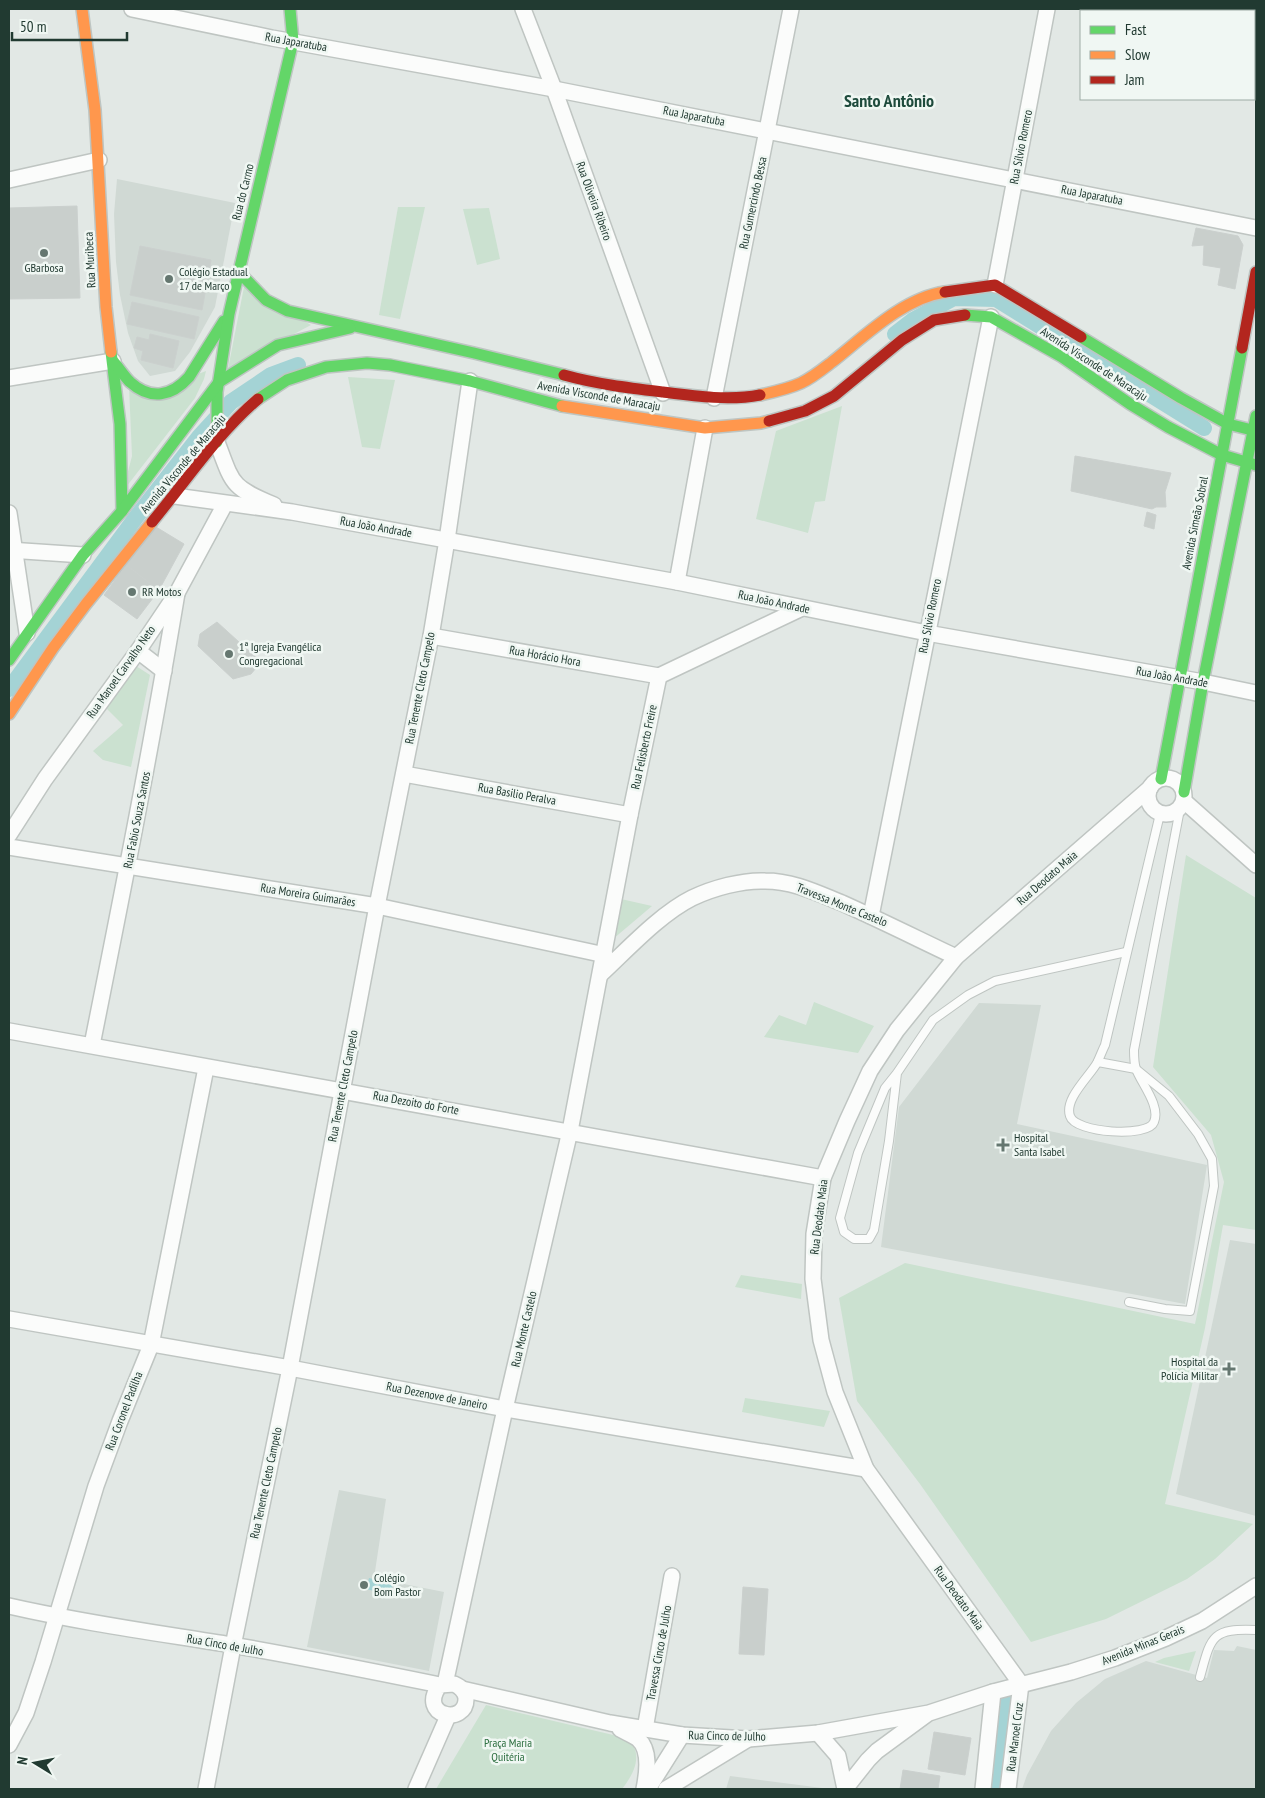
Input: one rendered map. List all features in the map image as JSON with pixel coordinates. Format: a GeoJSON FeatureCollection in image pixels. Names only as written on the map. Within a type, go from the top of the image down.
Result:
{"type":"FeatureCollection","features":[{"type":"Feature","properties":{"kind":"main road","name":"Rua Muribeca"},"geometry":{"type":"LineString","coordinates":[[82,9],[95,110],[106,307],[122,450],[122,511]]}},
{"type":"Feature","properties":{"kind":"main road","name":"Rua do Carmo"},"geometry":{"type":"LineString","coordinates":[[217,442],[218,387],[229,314],[293,41],[290,9]]}},
{"type":"Feature","properties":{"kind":"main road"},"geometry":{"type":"LineString","coordinates":[[238,271],[262,297],[280,309],[361,326]]}},
{"type":"Feature","properties":{"kind":"main road","name":"Avenida Simeão Sobral"},"geometry":{"type":"LineString","coordinates":[[1155,784],[1180,679],[1256,272]]}},
{"type":"Feature","properties":{"kind":"main road","name":"Avenida Visconde de Maracaju"},"geometry":{"type":"LineString","coordinates":[[9,660],[83,555],[122,511],[218,387],[257,357],[278,345],[361,326],[578,379],[663,393],[714,398],[749,397],[782,390],[802,383],[822,370],[899,310],[921,298],[942,292],[995,285],[1161,386],[1228,424],[1255,431]]}},
{"type":"Feature","properties":{"kind":"main road"},"geometry":{"type":"LineString","coordinates":[[113,360],[126,378],[138,387],[155,394],[171,392],[183,385],[229,314]]}},
{"type":"Feature","properties":{"kind":"main road","name":"Avenida Visconde de Maracaju"},"geometry":{"type":"LineString","coordinates":[[9,714],[53,648],[86,604],[217,442],[248,408],[267,392],[287,380],[326,367],[366,363],[390,365],[470,381],[558,405],[705,428],[761,423],[805,411],[834,396],[902,340],[934,320],[968,315],[991,317],[1062,357],[1130,404],[1168,427],[1222,455],[1252,464]]}},
{"type":"Feature","properties":{"kind":"main road"},"geometry":{"type":"LineString","coordinates":[[1182,801],[1203,682],[1252,464],[1256,416]]}},
{"type":"Feature","properties":{"kind":"street","name":"Rua Japaratuba"},"geometry":{"type":"LineString","coordinates":[[132,9],[293,41],[554,88],[1256,228]]}},
{"type":"Feature","properties":{"kind":"street","name":"Rua Oliveira Ribeiro"},"geometry":{"type":"LineString","coordinates":[[523,9],[554,88],[663,393]]}},
{"type":"Feature","properties":{"kind":"street","name":"Rua Gumercindo Bessa"},"geometry":{"type":"LineString","coordinates":[[714,398],[792,9]]}},
{"type":"Feature","properties":{"kind":"street","name":"Rua Sílvio Romero"},"geometry":{"type":"LineString","coordinates":[[995,285],[1048,9]]}},
{"type":"Feature","properties":{"kind":"street"},"geometry":{"type":"LineString","coordinates":[[9,180],[98,160]]}},
{"type":"Feature","properties":{"kind":"street","name":"Rua Sílvio Romero"},"geometry":{"type":"LineString","coordinates":[[871,916],[991,317]]}},
{"type":"Feature","properties":{"kind":"street"},"geometry":{"type":"LineString","coordinates":[[9,378],[113,360]]}},
{"type":"Feature","properties":{"kind":"street","name":"Rua Tenente Cleto Campelo"},"geometry":{"type":"LineString","coordinates":[[206,1789],[233,1646],[290,1368],[377,906],[431,636],[470,381]]}},
{"type":"Feature","properties":{"kind":"street"},"geometry":{"type":"LineString","coordinates":[[678,582],[705,428]]}},
{"type":"Feature","properties":{"kind":"street","name":"Rua João Andrade"},"geometry":{"type":"LineString","coordinates":[[217,442],[228,472],[237,486],[254,497],[292,512]]}},
{"type":"Feature","properties":{"kind":"street","name":"Rua João Andrade"},"geometry":{"type":"LineString","coordinates":[[174,496],[292,512],[678,582],[927,633],[1256,693]]}},
{"type":"Feature","properties":{"kind":"street","name":"Rua Manoel Carvalho Neto"},"geometry":{"type":"LineString","coordinates":[[9,835],[45,779],[138,651],[177,593],[225,504]]}},
{"type":"Feature","properties":{"kind":"street"},"geometry":{"type":"LineString","coordinates":[[9,513],[12,549],[27,633]]}},
{"type":"Feature","properties":{"kind":"street"},"geometry":{"type":"LineString","coordinates":[[12,549],[83,555]]}},
{"type":"Feature","properties":{"kind":"street","name":"Rua Fabio Souza Santos"},"geometry":{"type":"LineString","coordinates":[[92,1045],[128,866],[177,593]]}},
{"type":"Feature","properties":{"kind":"street"},"geometry":{"type":"LineString","coordinates":[[659,676],[802,608]]}},
{"type":"Feature","properties":{"kind":"street","name":"Rua Horácio Hora"},"geometry":{"type":"LineString","coordinates":[[431,636],[659,676]]}},
{"type":"Feature","properties":{"kind":"street","name":"Rua Manoel Carvalho Neto"},"geometry":{"type":"LineString","coordinates":[[138,651],[164,671]]}},
{"type":"Feature","properties":{"kind":"street","name":"Rua Felisberto Freire"},"geometry":{"type":"LineString","coordinates":[[601,974],[630,815],[659,676]]}},
{"type":"Feature","properties":{"kind":"street","name":"Rua Basilio Peralva"},"geometry":{"type":"LineString","coordinates":[[404,774],[630,815]]}},
{"type":"Feature","properties":{"kind":"street"},"geometry":{"type":"LineString","coordinates":[[1173,779],[1182,787],[1182,801],[1171,814],[1160,814],[1155,812],[1149,804],[1148,798],[1155,784],[1173,779]]}},
{"type":"Feature","properties":{"kind":"street","name":"Rua Deodato Maia"},"geometry":{"type":"LineString","coordinates":[[1021,1684],[866,1469],[835,1392],[821,1340],[813,1279],[814,1234],[823,1178],[870,1071],[897,1030],[956,957],[1155,784]]}},
{"type":"Feature","properties":{"kind":"street"},"geometry":{"type":"LineString","coordinates":[[1182,801],[1256,864]]}},
{"type":"Feature","properties":{"kind":"street","name":"Rua Moreira Guimarães"},"geometry":{"type":"LineString","coordinates":[[9,847],[377,906],[605,955]]}},
{"type":"Feature","properties":{"kind":"street","name":"Travessa Monte Castelo"},"geometry":{"type":"LineString","coordinates":[[601,974],[648,930],[671,911],[691,899],[707,892],[747,882],[765,881],[802,887],[871,916],[956,957]]}},
{"type":"Feature","properties":{"kind":"street","name":"Rua Monte Castelo"},"geometry":{"type":"LineString","coordinates":[[443,1684],[570,1131],[601,974]]}},
{"type":"Feature","properties":{"kind":"street","name":"Rua Dezoito do Forte"},"geometry":{"type":"LineString","coordinates":[[9,1031],[823,1178]]}},
{"type":"Feature","properties":{"kind":"street","name":"Rua Coronel Padilha"},"geometry":{"type":"LineString","coordinates":[[9,1745],[26,1713],[96,1486],[151,1345],[206,1068]]}},
{"type":"Feature","properties":{"kind":"street","name":"Rua Dezenove de Janeiro"},"geometry":{"type":"LineString","coordinates":[[9,1319],[290,1368],[505,1409],[866,1469]]}},
{"type":"Feature","properties":{"kind":"street","name":"Travessa Cinco de Julho"},"geometry":{"type":"LineString","coordinates":[[645,1729],[672,1576]]}},
{"type":"Feature","properties":{"kind":"street","name":"Avenida Minas Gerais"},"geometry":{"type":"LineString","coordinates":[[1021,1684],[1071,1672],[1115,1658],[1166,1638],[1202,1620],[1256,1586]]}},
{"type":"Feature","properties":{"kind":"street","name":"Rua Cinco de Julho"},"geometry":{"type":"LineString","coordinates":[[9,1606],[56,1617],[233,1646],[443,1684]]}},
{"type":"Feature","properties":{"kind":"street"},"geometry":{"type":"LineString","coordinates":[[443,1684],[454,1684],[462,1689],[466,1698],[464,1706],[458,1713],[448,1716],[439,1711],[434,1702],[435,1693],[443,1684]]}},
{"type":"Feature","properties":{"kind":"street","name":"Rua Cinco de Julho"},"geometry":{"type":"LineString","coordinates":[[462,1689],[610,1723],[682,1734],[748,1739],[818,1733],[929,1713],[1021,1684]]}},
{"type":"Feature","properties":{"kind":"street","name":"Rua Manoel Cruz"},"geometry":{"type":"LineString","coordinates":[[1008,1789],[1021,1684]]}},
{"type":"Feature","properties":{"kind":"street","name":"Rua Manoel Cruz"},"geometry":{"type":"LineString","coordinates":[[983,1789],[993,1692]]}},
{"type":"Feature","properties":{"kind":"street"},"geometry":{"type":"LineString","coordinates":[[845,1789],[877,1751],[929,1713]]}},
{"type":"Feature","properties":{"kind":"street"},"geometry":{"type":"LineString","coordinates":[[416,1789],[448,1716]]}},
{"type":"Feature","properties":{"kind":"street"},"geometry":{"type":"LineString","coordinates":[[610,1723],[639,1739],[646,1753],[647,1771],[644,1789]]}},
{"type":"Feature","properties":{"kind":"street"},"geometry":{"type":"LineString","coordinates":[[818,1733],[838,1756],[845,1789]]}},
{"type":"Feature","properties":{"kind":"street"},"geometry":{"type":"LineString","coordinates":[[648,1789],[682,1734]]}},
{"type":"Feature","properties":{"kind":"street"},"geometry":{"type":"LineString","coordinates":[[666,1789],[748,1739]]}},
{"type":"Feature","properties":{"kind":"lane"},"geometry":{"type":"LineString","coordinates":[[1160,814],[1105,1045],[1098,1062],[1076,1093],[1069,1108],[1074,1122],[1094,1129],[1112,1131],[1138,1130],[1153,1125],[1155,1118],[1151,1097],[1136,1069],[1134,1050],[1182,801]]}},
{"type":"Feature","properties":{"kind":"lane"},"geometry":{"type":"LineString","coordinates":[[897,1073],[882,1188],[874,1230],[869,1239],[854,1239],[844,1232],[840,1218],[858,1153],[884,1088],[897,1073],[933,1020],[968,995],[995,981],[1126,952]]}},
{"type":"Feature","properties":{"kind":"lane"},"geometry":{"type":"LineString","coordinates":[[1098,1062],[1136,1069],[1169,1096],[1198,1134],[1212,1159],[1214,1186],[1190,1311],[1166,1309],[1129,1302]]}},
{"type":"Feature","properties":{"kind":"lane"},"geometry":{"type":"LineString","coordinates":[[1200,1677],[1207,1649],[1217,1635],[1231,1629],[1256,1630]]}},
{"type":"Feature","properties":{"kind":"shaded area","name":"Colégio Estadual 17 de Março"},"geometry":{"type":"Polygon","coordinates":[[[117,179],[235,203],[215,307],[190,352],[175,371],[150,376],[138,361],[128,333],[120,295],[116,262],[114,214],[117,179]]]}},
{"type":"Feature","properties":{"kind":"shaded area","name":"Hospital Santa Isabel"},"geometry":{"type":"Polygon","coordinates":[[[979,1003],[1041,1005],[1017,1124],[1207,1165],[1185,1304],[881,1247],[899,1107],[979,1003]]]}},
{"type":"Feature","properties":{"kind":"shaded area","name":"Hospital da Polícia Militar"},"geometry":{"type":"Polygon","coordinates":[[[1230,1240],[1256,1244],[1256,1516],[1176,1494],[1230,1240]]]}},
{"type":"Feature","properties":{"kind":"shaded area","name":"Colégio Bom Pastor"},"geometry":{"type":"Polygon","coordinates":[[[339,1490],[386,1499],[374,1578],[444,1592],[429,1671],[307,1647],[339,1490]]]}},
{"type":"Feature","properties":{"kind":"shaded area"},"geometry":{"type":"Polygon","coordinates":[[[1237,1646],[1256,1650],[1256,1789],[1022,1789],[1027,1775],[1051,1731],[1076,1703],[1105,1679],[1146,1661],[1207,1678],[1214,1650],[1234,1651],[1237,1646]]]}},
{"type":"Feature","properties":{"kind":"shaded area"},"geometry":{"type":"Polygon","coordinates":[[[730,1776],[830,1789],[726,1789],[730,1776]]]}},
{"type":"Feature","properties":{"kind":"green space"},"geometry":{"type":"Polygon","coordinates":[[[398,207],[425,207],[400,319],[379,315],[398,207]]]}},
{"type":"Feature","properties":{"kind":"green space"},"geometry":{"type":"Polygon","coordinates":[[[489,208],[500,259],[477,265],[463,209],[489,208]]]}},
{"type":"Feature","properties":{"kind":"green space"},"geometry":{"type":"Polygon","coordinates":[[[244,287],[311,325],[228,369],[244,287]]]}},
{"type":"Feature","properties":{"kind":"green space"},"geometry":{"type":"Polygon","coordinates":[[[206,371],[195,398],[123,491],[132,456],[129,387],[142,395],[206,371]]]}},
{"type":"Feature","properties":{"kind":"green space"},"geometry":{"type":"Polygon","coordinates":[[[348,377],[395,380],[380,449],[362,447],[348,377]]]}},
{"type":"Feature","properties":{"kind":"green space"},"geometry":{"type":"Polygon","coordinates":[[[842,406],[825,501],[815,502],[808,533],[756,519],[776,431],[842,406]]]}},
{"type":"Feature","properties":{"kind":"green space"},"geometry":{"type":"Polygon","coordinates":[[[136,666],[150,675],[131,767],[103,760],[93,751],[123,725],[105,707],[136,666]]]}},
{"type":"Feature","properties":{"kind":"green space"},"geometry":{"type":"Polygon","coordinates":[[[1186,855],[1256,898],[1256,1230],[1223,1225],[1205,1328],[1165,1504],[1253,1524],[1215,1559],[1187,1579],[1106,1619],[1031,1642],[920,1484],[857,1401],[839,1298],[905,1263],[1195,1324],[1224,1182],[1211,1135],[1153,1067],[1186,855]]]}},
{"type":"Feature","properties":{"kind":"green space"},"geometry":{"type":"Polygon","coordinates":[[[621,899],[652,906],[613,939],[621,899]]]}},
{"type":"Feature","properties":{"kind":"green space"},"geometry":{"type":"Polygon","coordinates":[[[814,1002],[874,1026],[858,1053],[764,1037],[779,1015],[806,1025],[814,1002]]]}},
{"type":"Feature","properties":{"kind":"green space"},"geometry":{"type":"Polygon","coordinates":[[[741,1275],[802,1284],[801,1299],[735,1287],[741,1275]]]}},
{"type":"Feature","properties":{"kind":"green space"},"geometry":{"type":"Polygon","coordinates":[[[745,1398],[830,1411],[824,1427],[742,1412],[745,1398]]]}},
{"type":"Feature","properties":{"kind":"green space"},"geometry":{"type":"Polygon","coordinates":[[[1196,1651],[1189,1671],[1155,1662],[1164,1658],[1196,1651]]]}},
{"type":"Feature","properties":{"kind":"green space","name":"Praça Maria Quitéria"},"geometry":{"type":"Polygon","coordinates":[[[486,1705],[626,1738],[635,1750],[636,1763],[634,1770],[622,1789],[436,1789],[486,1705]]]}},
{"type":"Feature","properties":{"kind":"water"},"geometry":{"type":"Polygon","coordinates":[[[369,1578],[393,1584],[390,1595],[366,1589],[369,1578]]]}},
{"type":"Feature","properties":{"kind":"building","name":"GBarbosa"},"geometry":{"type":"Polygon","coordinates":[[[77,206],[80,298],[9,299],[9,208],[77,206]]]}},
{"type":"Feature","properties":{"kind":"building"},"geometry":{"type":"Polygon","coordinates":[[[1196,228],[1238,236],[1243,245],[1235,289],[1218,285],[1221,268],[1203,265],[1204,245],[1192,246],[1196,228]]]}},
{"type":"Feature","properties":{"kind":"building"},"geometry":{"type":"Polygon","coordinates":[[[140,246],[211,260],[202,310],[130,295],[140,246]]]}},
{"type":"Feature","properties":{"kind":"building"},"geometry":{"type":"Polygon","coordinates":[[[132,302],[199,317],[194,339],[127,324],[132,302]]]}},
{"type":"Feature","properties":{"kind":"building"},"geometry":{"type":"Polygon","coordinates":[[[150,334],[179,341],[173,368],[141,360],[143,351],[134,348],[137,337],[149,340],[150,334]]]}},
{"type":"Feature","properties":{"kind":"building"},"geometry":{"type":"Polygon","coordinates":[[[1075,456],[1171,473],[1165,492],[1166,507],[1152,509],[1071,491],[1075,456]]]}},
{"type":"Feature","properties":{"kind":"building"},"geometry":{"type":"Polygon","coordinates":[[[1147,512],[1156,515],[1154,529],[1144,526],[1147,512]]]}},
{"type":"Feature","properties":{"kind":"building"},"geometry":{"type":"Polygon","coordinates":[[[156,527],[184,544],[159,590],[126,565],[156,527]]]}},
{"type":"Feature","properties":{"kind":"building","name":"RR Motos"},"geometry":{"type":"Polygon","coordinates":[[[126,565],[159,590],[137,619],[104,595],[126,565]]]}},
{"type":"Feature","properties":{"kind":"building","name":"1ª Igreja Evangélica Congregacional"},"geometry":{"type":"Polygon","coordinates":[[[217,622],[261,662],[251,674],[233,679],[198,646],[200,634],[217,622]]]}},
{"type":"Feature","properties":{"kind":"building"},"geometry":{"type":"Polygon","coordinates":[[[743,1587],[768,1589],[764,1655],[739,1654],[743,1587]]]}},
{"type":"Feature","properties":{"kind":"building"},"geometry":{"type":"Polygon","coordinates":[[[934,1732],[971,1738],[965,1775],[928,1769],[934,1732]]]}},
{"type":"Feature","properties":{"kind":"building"},"geometry":{"type":"Polygon","coordinates":[[[903,1770],[940,1776],[938,1789],[900,1789],[903,1770]]]}},
{"type":"Feature","properties":{"kind":"waterway"},"geometry":{"type":"LineString","coordinates":[[895,334],[913,320],[954,298],[996,299],[1204,428]]}},
{"type":"Feature","properties":{"kind":"waterway"},"geometry":{"type":"LineString","coordinates":[[9,689],[137,516],[199,437],[231,402],[271,375],[298,365]]}},
{"type":"Feature","properties":{"kind":"waterway"},"geometry":{"type":"LineString","coordinates":[[996,1789],[1006,1700]]}},
{"type":"Feature","properties":{"kind":"traffic: fast"},"geometry":{"type":"LineString","coordinates":[[217,442],[217,392],[229,314],[293,41],[290,9]]}},
{"type":"Feature","properties":{"kind":"traffic: fast"},"geometry":{"type":"LineString","coordinates":[[238,271],[266,300],[288,311],[564,375]]}},
{"type":"Feature","properties":{"kind":"traffic: fast"},"geometry":{"type":"LineString","coordinates":[[965,315],[991,317],[1062,357],[1130,404],[1168,427],[1222,455],[1256,465]]}},
{"type":"Feature","properties":{"kind":"traffic: fast"},"geometry":{"type":"LineString","coordinates":[[113,361],[128,380],[138,388],[153,394],[168,392],[189,377],[224,321]]}},
{"type":"Feature","properties":{"kind":"traffic: fast"},"geometry":{"type":"LineString","coordinates":[[9,660],[83,555],[122,511],[219,382],[278,345],[350,328]]}},
{"type":"Feature","properties":{"kind":"traffic: fast"},"geometry":{"type":"LineString","coordinates":[[1081,337],[1181,398],[1228,424],[1256,431]]}},
{"type":"Feature","properties":{"kind":"traffic: fast"},"geometry":{"type":"LineString","coordinates":[[1161,779],[1242,348]]}},
{"type":"Feature","properties":{"kind":"traffic: fast"},"geometry":{"type":"LineString","coordinates":[[111,352],[120,424],[122,511]]}},
{"type":"Feature","properties":{"kind":"traffic: fast"},"geometry":{"type":"LineString","coordinates":[[258,399],[287,380],[326,367],[367,363],[390,365],[470,381],[562,406]]}},
{"type":"Feature","properties":{"kind":"traffic: fast"},"geometry":{"type":"LineString","coordinates":[[1184,792],[1203,682],[1256,416]]}},
{"type":"Feature","properties":{"kind":"traffic: slow"},"geometry":{"type":"LineString","coordinates":[[82,9],[95,110],[106,307],[111,352]]}},
{"type":"Feature","properties":{"kind":"traffic: slow"},"geometry":{"type":"LineString","coordinates":[[760,395],[786,389],[805,381],[899,310],[929,296],[945,292]]}},
{"type":"Feature","properties":{"kind":"traffic: slow"},"geometry":{"type":"LineString","coordinates":[[562,406],[705,428],[769,421]]}},
{"type":"Feature","properties":{"kind":"traffic: slow"},"geometry":{"type":"LineString","coordinates":[[9,714],[53,648],[152,522]]}},
{"type":"Feature","properties":{"kind":"traffic: jam"},"geometry":{"type":"LineString","coordinates":[[1242,348],[1256,272]]}},
{"type":"Feature","properties":{"kind":"traffic: jam"},"geometry":{"type":"LineString","coordinates":[[945,292],[995,285],[1081,337]]}},
{"type":"Feature","properties":{"kind":"traffic: jam"},"geometry":{"type":"LineString","coordinates":[[769,421],[805,411],[834,396],[902,340],[934,320],[965,315]]}},
{"type":"Feature","properties":{"kind":"traffic: jam"},"geometry":{"type":"LineString","coordinates":[[564,375],[613,385],[699,396],[736,398],[760,395]]}},
{"type":"Feature","properties":{"kind":"traffic: jam"},"geometry":{"type":"LineString","coordinates":[[152,522],[215,442],[258,399]]}},
{"type":"Feature","properties":{"kind":"place","name":"GBarbosa"},"geometry":{"type":"Point","coordinates":[44,253]}},
{"type":"Feature","properties":{"kind":"place","name":"Colégio Estadual 17 de Março"},"geometry":{"type":"Point","coordinates":[169,279]}},
{"type":"Feature","properties":{"kind":"place","name":"RR Motos"},"geometry":{"type":"Point","coordinates":[132,592]}},
{"type":"Feature","properties":{"kind":"place","name":"1ª Igreja Evangélica Congregacional"},"geometry":{"type":"Point","coordinates":[229,654]}},
{"type":"Feature","properties":{"kind":"place","name":"Hospital Santa Isabel"},"geometry":{"type":"Point","coordinates":[1003,1145]}},
{"type":"Feature","properties":{"kind":"place","name":"Hospital da Polícia Militar"},"geometry":{"type":"Point","coordinates":[1229,1369]}},
{"type":"Feature","properties":{"kind":"place","name":"Colégio Bom Pastor"},"geometry":{"type":"Point","coordinates":[364,1585]}},
{"type":"Feature","properties":{"kind":"district","name":"Santo Antônio"},"geometry":{"type":"Point","coordinates":[889,101]}}]}
